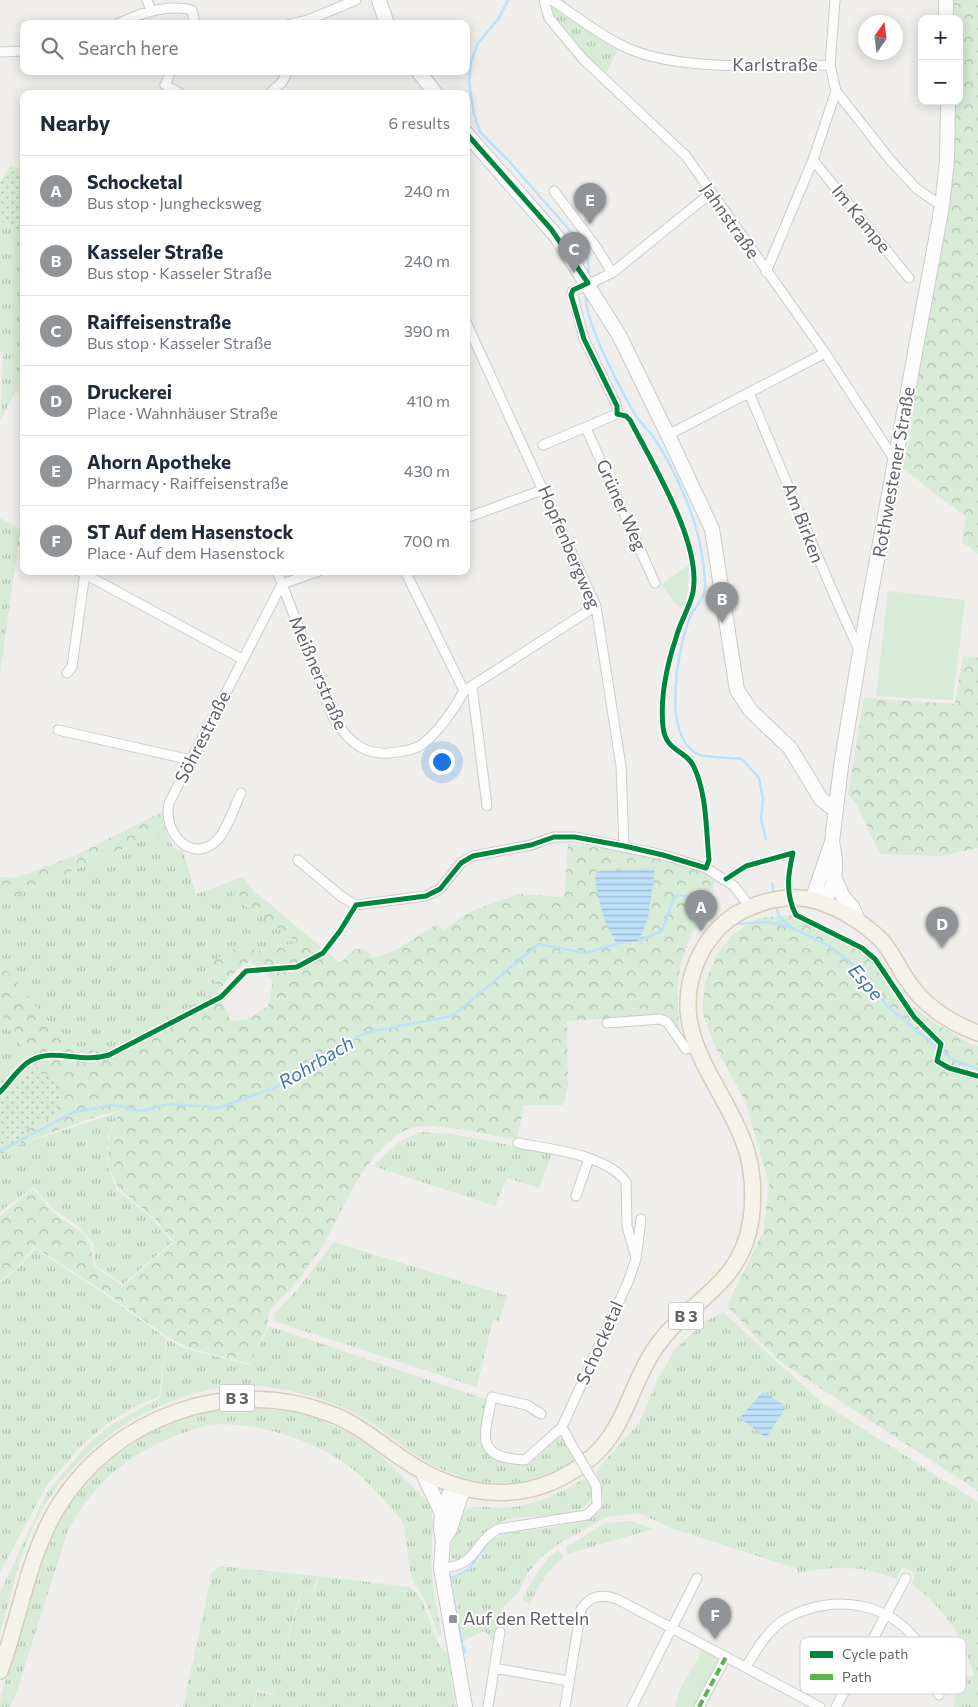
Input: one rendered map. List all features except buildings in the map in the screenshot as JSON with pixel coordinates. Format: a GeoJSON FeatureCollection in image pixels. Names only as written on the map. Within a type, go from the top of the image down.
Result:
{"type":"FeatureCollection","features":[{"type":"Feature","properties":{"kind":"main road","name":"B 3"},"geometry":{"type":"LineString","coordinates":[[0,1671],[28,1576],[44,1534],[57,1509],[75,1483],[95,1462],[132,1434],[157,1419],[207,1402],[236,1398],[282,1400],[334,1414],[358,1427],[423,1472],[460,1488],[494,1493],[528,1491],[567,1473],[593,1457],[610,1438],[655,1348],[669,1331],[716,1289],[731,1271],[743,1249],[750,1224],[753,1200],[748,1155],[739,1130],[690,1029],[686,998],[691,976],[702,951],[714,934],[732,916],[750,907],[773,900],[794,898],[812,900],[842,911],[858,921],[882,942],[909,984],[926,1002],[955,1023],[978,1033]]}},
{"type":"Feature","properties":{"kind":"street"},"geometry":{"type":"LineString","coordinates":[[146,0],[151,11]]}},
{"type":"Feature","properties":{"kind":"street"},"geometry":{"type":"LineString","coordinates":[[193,0],[193,20]]}},
{"type":"Feature","properties":{"kind":"street"},"geometry":{"type":"LineString","coordinates":[[312,20],[356,0]]}},
{"type":"Feature","properties":{"kind":"street"},"geometry":{"type":"LineString","coordinates":[[378,0],[386,20]]}},
{"type":"Feature","properties":{"kind":"street","name":"Jahnstraße"},"geometry":{"type":"LineString","coordinates":[[544,0],[549,18],[583,59],[686,156],[824,353],[896,462]]}},
{"type":"Feature","properties":{"kind":"street","name":"Karlstraße"},"geometry":{"type":"LineString","coordinates":[[552,0],[620,45],[666,61],[727,64],[830,65],[836,91],[890,161],[917,189],[942,206]]}},
{"type":"Feature","properties":{"kind":"street"},"geometry":{"type":"LineString","coordinates":[[830,65],[835,0]]}},
{"type":"Feature","properties":{"kind":"street"},"geometry":{"type":"LineString","coordinates":[[946,0],[946,15]]}},
{"type":"Feature","properties":{"kind":"street"},"geometry":{"type":"LineString","coordinates":[[128,20],[151,11],[184,8],[192,10]]}},
{"type":"Feature","properties":{"kind":"street"},"geometry":{"type":"LineString","coordinates":[[0,52],[20,51]]}},
{"type":"Feature","properties":{"kind":"street"},"geometry":{"type":"LineString","coordinates":[[169,75],[165,85],[174,90]]}},
{"type":"Feature","properties":{"kind":"street"},"geometry":{"type":"LineString","coordinates":[[273,90],[282,82],[286,75]]}},
{"type":"Feature","properties":{"kind":"street"},"geometry":{"type":"LineString","coordinates":[[421,75],[433,90]]}},
{"type":"Feature","properties":{"kind":"street","name":"Im Kampe"},"geometry":{"type":"LineString","coordinates":[[766,272],[813,160],[836,91]]}},
{"type":"Feature","properties":{"kind":"street","name":"Rothwestener Straße"},"geometry":{"type":"LineString","coordinates":[[832,842],[835,857],[834,878],[830,892],[826,898],[812,900],[832,842],[841,766],[860,652],[942,206],[947,161],[948,105]]}},
{"type":"Feature","properties":{"kind":"street"},"geometry":{"type":"LineString","coordinates":[[470,140],[551,229],[619,336],[712,530],[737,690],[751,711],[790,748],[821,799],[836,810]]}},
{"type":"Feature","properties":{"kind":"street","name":"Im Kampe"},"geometry":{"type":"LineString","coordinates":[[813,160],[909,278]]}},
{"type":"Feature","properties":{"kind":"street"},"geometry":{"type":"LineString","coordinates":[[554,192],[597,248],[612,273]]}},
{"type":"Feature","properties":{"kind":"street"},"geometry":{"type":"LineString","coordinates":[[544,445],[618,414],[584,339],[572,293],[586,283],[612,273],[711,194]]}},
{"type":"Feature","properties":{"kind":"street","name":"Hopfenbergweg"},"geometry":{"type":"LineString","coordinates":[[470,330],[545,489],[596,606],[621,766],[624,846]]}},
{"type":"Feature","properties":{"kind":"street"},"geometry":{"type":"LineString","coordinates":[[668,435],[824,353]]}},
{"type":"Feature","properties":{"kind":"street","name":"Am Birken"},"geometry":{"type":"LineString","coordinates":[[749,393],[802,516],[822,570],[860,652]]}},
{"type":"Feature","properties":{"kind":"street","name":"Grüner Weg"},"geometry":{"type":"LineString","coordinates":[[586,428],[655,583]]}},
{"type":"Feature","properties":{"kind":"street"},"geometry":{"type":"LineString","coordinates":[[470,517],[545,489]]}},
{"type":"Feature","properties":{"kind":"street"},"geometry":{"type":"LineString","coordinates":[[67,673],[72,667],[84,575]]}},
{"type":"Feature","properties":{"kind":"street"},"geometry":{"type":"LineString","coordinates":[[89,575],[242,659]]}},
{"type":"Feature","properties":{"kind":"street","name":"Meißnerstraße"},"geometry":{"type":"LineString","coordinates":[[279,575],[333,717],[345,736],[358,747],[375,753],[394,754],[424,744],[468,689],[596,606]]}},
{"type":"Feature","properties":{"kind":"street"},"geometry":{"type":"LineString","coordinates":[[282,584],[308,575]]}},
{"type":"Feature","properties":{"kind":"street"},"geometry":{"type":"LineString","coordinates":[[408,575],[468,689],[487,806]]}},
{"type":"Feature","properties":{"kind":"street","name":"Söhrestraße"},"geometry":{"type":"LineString","coordinates":[[241,794],[219,838],[207,847],[192,848],[179,842],[166,815],[169,804],[282,584]]}},
{"type":"Feature","properties":{"kind":"street"},"geometry":{"type":"LineString","coordinates":[[58,730],[191,760]]}},
{"type":"Feature","properties":{"kind":"street"},"geometry":{"type":"LineString","coordinates":[[298,860],[342,897],[356,905],[426,896],[440,889],[461,863],[473,856],[531,846],[554,837],[575,837],[663,855],[706,868],[734,886],[750,907]]}},
{"type":"Feature","properties":{"kind":"street"},"geometry":{"type":"LineString","coordinates":[[834,878],[843,897],[853,908],[858,921]]}},
{"type":"Feature","properties":{"kind":"street"},"geometry":{"type":"LineString","coordinates":[[607,1022],[660,1020],[667,1022],[686,1049],[697,1045]]}},
{"type":"Feature","properties":{"kind":"street"},"geometry":{"type":"LineString","coordinates":[[518,1143],[588,1158],[614,1171],[626,1182],[626,1226],[636,1259]]}},
{"type":"Feature","properties":{"kind":"street"},"geometry":{"type":"LineString","coordinates":[[576,1196],[588,1158]]}},
{"type":"Feature","properties":{"kind":"street","name":"Schocketal"},"geometry":{"type":"LineString","coordinates":[[541,1414],[527,1405],[492,1397],[485,1432],[486,1444],[493,1453],[503,1458],[525,1460],[562,1427],[591,1367],[636,1259],[641,1219]]}},
{"type":"Feature","properties":{"kind":"street"},"geometry":{"type":"LineString","coordinates":[[441,1568],[462,1565],[470,1560],[491,1533],[498,1529],[587,1515],[598,1504],[596,1486],[562,1427]]}},
{"type":"Feature","properties":{"kind":"street"},"geometry":{"type":"LineString","coordinates":[[423,1472],[428,1489],[438,1502],[442,1515]]}},
{"type":"Feature","properties":{"kind":"street"},"geometry":{"type":"LineString","coordinates":[[460,1488],[449,1495],[442,1515],[441,1568],[465,1707]]}},
{"type":"Feature","properties":{"kind":"street"},"geometry":{"type":"LineString","coordinates":[[443,1540],[450,1529],[460,1488]]}},
{"type":"Feature","properties":{"kind":"street"},"geometry":{"type":"LineString","coordinates":[[632,1707],[697,1578]]}},
{"type":"Feature","properties":{"kind":"street"},"geometry":{"type":"LineString","coordinates":[[874,1637],[906,1578]]}},
{"type":"Feature","properties":{"kind":"street"},"geometry":{"type":"LineString","coordinates":[[565,1707],[579,1616],[585,1604],[596,1596],[605,1595],[617,1598],[820,1707]]}},
{"type":"Feature","properties":{"kind":"street"},"geometry":{"type":"LineString","coordinates":[[746,1667],[764,1638],[786,1619],[827,1603],[867,1606],[902,1626],[911,1637]]}},
{"type":"Feature","properties":{"kind":"street"},"geometry":{"type":"LineString","coordinates":[[488,1707],[500,1632]]}},
{"type":"Feature","properties":{"kind":"street"},"geometry":{"type":"LineString","coordinates":[[699,1707],[726,1657]]}},
{"type":"Feature","properties":{"kind":"street"},"geometry":{"type":"LineString","coordinates":[[494,1668],[568,1681]]}},
{"type":"Feature","properties":{"kind":"street"},"geometry":{"type":"LineString","coordinates":[[836,1707],[843,1694]]}},
{"type":"Feature","properties":{"kind":"green space"},"geometry":{"type":"Polygon","coordinates":[[[948,0],[978,0],[978,554],[962,542],[966,517],[903,469],[911,432],[919,347],[944,178],[946,105],[963,105],[963,15],[948,15],[948,0]]]}},
{"type":"Feature","properties":{"kind":"green space"},"geometry":{"type":"Polygon","coordinates":[[[552,5],[618,50],[605,75],[581,52],[560,26],[550,7],[552,5]]]}},
{"type":"Feature","properties":{"kind":"green space"},"geometry":{"type":"Polygon","coordinates":[[[10,166],[20,170],[20,234],[16,229],[0,221],[0,183],[10,166]]]}},
{"type":"Feature","properties":{"kind":"green space"},"geometry":{"type":"Polygon","coordinates":[[[0,221],[16,229],[20,234],[20,394],[16,391],[0,420],[3,355],[0,351],[0,221]]]}},
{"type":"Feature","properties":{"kind":"green space"},"geometry":{"type":"Polygon","coordinates":[[[0,518],[20,529],[20,543],[18,546],[0,673],[0,518]]]}},
{"type":"Feature","properties":{"kind":"green space"},"geometry":{"type":"Polygon","coordinates":[[[689,565],[685,605],[679,608],[661,584],[689,565]]]}},
{"type":"Feature","properties":{"kind":"green space"},"geometry":{"type":"Polygon","coordinates":[[[888,591],[965,600],[953,700],[876,696],[888,591]]]}},
{"type":"Feature","properties":{"kind":"green space"},"geometry":{"type":"Polygon","coordinates":[[[963,656],[978,657],[978,848],[941,856],[880,854],[857,805],[848,794],[864,698],[955,704],[963,656]]]}},
{"type":"Feature","properties":{"kind":"green space"},"geometry":{"type":"Polygon","coordinates":[[[164,811],[166,830],[15,896],[0,895],[0,877],[16,878],[76,855],[164,811]]]}},
{"type":"Feature","properties":{"kind":"green space"},"geometry":{"type":"Polygon","coordinates":[[[166,830],[173,848],[183,851],[196,894],[243,877],[233,899],[257,912],[298,942],[268,951],[234,949],[211,962],[218,991],[116,1047],[95,1051],[67,1044],[0,962],[0,895],[15,896],[166,830]]]}},
{"type":"Feature","properties":{"kind":"green space"},"geometry":{"type":"Polygon","coordinates":[[[568,844],[624,851],[662,859],[697,870],[714,878],[713,893],[709,906],[692,934],[679,973],[678,1011],[681,1039],[670,1017],[662,1015],[567,1021],[568,1086],[563,1105],[524,1105],[517,1140],[459,1129],[427,1126],[414,1127],[389,1141],[356,1182],[317,1255],[293,1287],[273,1307],[268,1318],[268,1325],[250,1364],[186,1347],[166,1336],[105,1292],[34,1247],[17,1268],[0,1281],[0,1216],[33,1189],[54,1213],[83,1233],[87,1238],[94,1266],[123,1286],[174,1242],[154,1218],[119,1189],[108,1165],[109,1136],[120,1111],[98,1116],[28,1141],[25,1130],[62,1086],[33,1064],[0,1012],[0,962],[67,1044],[95,1051],[116,1047],[218,991],[211,962],[234,949],[268,951],[297,942],[257,912],[232,899],[243,877],[253,890],[340,963],[355,949],[366,949],[373,958],[394,951],[437,924],[443,930],[471,911],[519,894],[564,897],[568,844]],[[250,961],[236,970],[218,991],[231,1021],[246,1020],[268,1006],[273,981],[250,961]]]}},
{"type":"Feature","properties":{"kind":"green space"},"geometry":{"type":"Polygon","coordinates":[[[791,915],[849,939],[868,954],[895,992],[930,1020],[971,1044],[978,1046],[978,1491],[779,1361],[727,1306],[764,1230],[769,1183],[745,1101],[714,1044],[702,1011],[705,983],[716,956],[732,935],[758,918],[791,915]]]}},
{"type":"Feature","properties":{"kind":"green space"},"geometry":{"type":"Polygon","coordinates":[[[0,1012],[33,1064],[0,1096],[0,1012]]]}},
{"type":"Feature","properties":{"kind":"green space"},"geometry":{"type":"Polygon","coordinates":[[[33,1064],[62,1086],[60,1103],[57,1110],[47,1119],[25,1130],[28,1141],[0,1154],[0,1096],[33,1064]]]}},
{"type":"Feature","properties":{"kind":"green space"},"geometry":{"type":"Polygon","coordinates":[[[119,1112],[108,1136],[107,1165],[117,1190],[153,1219],[172,1242],[123,1284],[95,1265],[94,1245],[78,1226],[54,1210],[34,1187],[0,1213],[0,1154],[15,1146],[119,1112]]]}},
{"type":"Feature","properties":{"kind":"green space"},"geometry":{"type":"Polygon","coordinates":[[[420,1132],[452,1134],[552,1153],[539,1188],[507,1178],[495,1206],[373,1166],[399,1142],[420,1132]]]}},
{"type":"Feature","properties":{"kind":"green space"},"geometry":{"type":"Polygon","coordinates":[[[334,1242],[508,1296],[499,1321],[493,1319],[477,1387],[274,1321],[274,1314],[296,1291],[334,1242]]]}},
{"type":"Feature","properties":{"kind":"green space"},"geometry":{"type":"Polygon","coordinates":[[[35,1249],[99,1290],[166,1338],[159,1397],[140,1404],[111,1421],[84,1443],[47,1485],[0,1572],[0,1283],[17,1269],[35,1249]]]}},
{"type":"Feature","properties":{"kind":"green space"},"geometry":{"type":"Polygon","coordinates":[[[723,1312],[821,1402],[978,1502],[978,1707],[953,1707],[955,1694],[966,1694],[966,1677],[974,1675],[966,1652],[966,1637],[958,1637],[943,1613],[924,1593],[912,1584],[915,1573],[902,1567],[897,1579],[872,1571],[847,1568],[823,1569],[797,1574],[798,1569],[673,1529],[639,1513],[607,1517],[560,1543],[540,1558],[527,1574],[518,1593],[504,1606],[493,1641],[484,1631],[463,1641],[453,1580],[475,1566],[492,1540],[502,1535],[575,1523],[598,1512],[603,1505],[603,1501],[596,1471],[639,1423],[656,1383],[675,1349],[705,1322],[723,1312]],[[762,1391],[740,1418],[786,1407],[762,1391]]]}},
{"type":"Feature","properties":{"kind":"green space"},"geometry":{"type":"Polygon","coordinates":[[[269,1326],[485,1399],[487,1407],[482,1428],[482,1442],[487,1454],[497,1461],[514,1464],[528,1461],[540,1454],[557,1437],[565,1439],[574,1460],[556,1471],[536,1479],[516,1483],[474,1480],[434,1466],[360,1416],[340,1406],[311,1396],[280,1389],[249,1386],[218,1388],[191,1395],[164,1404],[114,1432],[92,1450],[54,1491],[39,1515],[26,1544],[0,1633],[0,1593],[46,1494],[85,1447],[112,1424],[160,1398],[167,1339],[186,1349],[250,1365],[269,1326]]]}},
{"type":"Feature","properties":{"kind":"green space"},"geometry":{"type":"Polygon","coordinates":[[[251,1407],[293,1412],[315,1418],[349,1433],[377,1452],[429,1503],[433,1520],[431,1563],[434,1596],[442,1635],[439,1636],[426,1602],[414,1583],[410,1571],[404,1526],[400,1518],[363,1478],[337,1458],[296,1438],[252,1427],[211,1425],[162,1441],[145,1450],[114,1472],[88,1500],[67,1533],[15,1697],[9,1707],[0,1707],[5,1681],[19,1643],[47,1550],[59,1523],[84,1485],[118,1453],[159,1428],[180,1419],[208,1411],[251,1407]]]}},
{"type":"Feature","properties":{"kind":"green space"},"geometry":{"type":"Polygon","coordinates":[[[584,1479],[593,1488],[590,1500],[583,1508],[572,1513],[560,1515],[520,1517],[502,1521],[485,1532],[467,1555],[457,1560],[452,1559],[452,1539],[461,1516],[470,1508],[501,1508],[523,1505],[554,1495],[584,1479]]]}},
{"type":"Feature","properties":{"kind":"green space"},"geometry":{"type":"Polygon","coordinates":[[[631,1521],[653,1529],[567,1554],[566,1547],[606,1523],[631,1521]]]}},
{"type":"Feature","properties":{"kind":"green space"},"geometry":{"type":"Polygon","coordinates":[[[558,1550],[564,1557],[544,1578],[530,1604],[522,1599],[533,1579],[558,1550]]]}},
{"type":"Feature","properties":{"kind":"green space"},"geometry":{"type":"Polygon","coordinates":[[[220,1566],[318,1576],[314,1589],[301,1591],[285,1646],[275,1694],[257,1690],[253,1707],[183,1707],[212,1572],[220,1566]]]}},
{"type":"Feature","properties":{"kind":"green space"},"geometry":{"type":"Polygon","coordinates":[[[319,1576],[409,1587],[417,1593],[423,1602],[437,1641],[442,1649],[449,1654],[454,1674],[450,1675],[456,1707],[254,1707],[257,1692],[275,1695],[285,1648],[302,1591],[315,1590],[319,1576]]]}},
{"type":"Feature","properties":{"kind":"green space"},"geometry":{"type":"Polygon","coordinates":[[[704,1648],[723,1657],[697,1707],[675,1707],[680,1689],[704,1648]]]}},
{"type":"Feature","properties":{"kind":"water"},"geometry":{"type":"Polygon","coordinates":[[[655,869],[648,918],[639,941],[617,944],[602,911],[595,875],[599,871],[655,869]]]}},
{"type":"Feature","properties":{"kind":"water"},"geometry":{"type":"Polygon","coordinates":[[[763,1391],[786,1407],[766,1438],[740,1418],[763,1391]]]}},
{"type":"Feature","properties":{"kind":"waterway","name":"Espe"},"geometry":{"type":"LineString","coordinates":[[470,72],[471,62],[478,43],[499,18],[508,0]]}},
{"type":"Feature","properties":{"kind":"waterway","name":"Espe"},"geometry":{"type":"LineString","coordinates":[[470,75],[474,114],[480,132],[507,159],[572,233],[588,259],[589,278]]}},
{"type":"Feature","properties":{"kind":"waterway","name":"Espe"},"geometry":{"type":"LineString","coordinates":[[586,293],[586,304],[590,318],[603,352],[633,411],[656,441],[676,477],[693,519],[700,545],[705,589],[703,597],[689,619],[677,671],[675,691],[679,729],[686,744],[697,754],[742,759],[759,778],[763,799],[761,820],[766,839]]}},
{"type":"Feature","properties":{"kind":"waterway","name":"Espe"},"geometry":{"type":"LineString","coordinates":[[772,884],[774,895]]}},
{"type":"Feature","properties":{"kind":"waterway"},"geometry":{"type":"LineString","coordinates":[[639,941],[662,931],[675,895],[690,897],[708,907]]}},
{"type":"Feature","properties":{"kind":"waterway","name":"Espe"},"geometry":{"type":"LineString","coordinates":[[776,906],[779,916],[790,927],[829,946],[863,972],[887,1006],[953,1060],[978,1069]]}},
{"type":"Feature","properties":{"kind":"waterway"},"geometry":{"type":"LineString","coordinates":[[734,924],[768,922],[790,927]]}},
{"type":"Feature","properties":{"kind":"waterway","name":"Rohrbach"},"geometry":{"type":"LineString","coordinates":[[0,1151],[74,1112],[114,1105],[141,1111],[169,1104],[219,1108],[278,1086],[320,1056],[368,1032],[452,1016],[539,944],[585,953],[617,944]]}},
{"type":"Feature","properties":{"kind":"waterway"},"geometry":{"type":"LineString","coordinates":[[498,1534],[524,1529]]}},
{"type":"Feature","properties":{"kind":"waterway"},"geometry":{"type":"LineString","coordinates":[[453,1578],[469,1569],[491,1539]]}},
{"type":"Feature","properties":{"kind":"waterway"},"geometry":{"type":"LineString","coordinates":[[452,1577],[451,1583],[462,1642]]}},
{"type":"Feature","properties":{"kind":"waterway"},"geometry":{"type":"LineString","coordinates":[[463,1646],[465,1652]]}},
{"type":"Feature","properties":{"kind":"marked path"},"geometry":{"type":"LineString","coordinates":[[699,1707],[726,1657]]}},
{"type":"Feature","properties":{"kind":"cycle path"},"geometry":{"type":"LineString","coordinates":[[0,1092],[18,1071],[30,1061],[39,1057],[58,1055],[88,1058],[109,1055],[221,997],[246,971],[297,967],[323,953],[340,931],[356,905],[426,896],[440,889],[461,863],[473,856],[531,845],[554,837],[575,837],[663,855],[706,868],[709,860],[704,801],[698,778],[690,761],[668,742],[662,716],[667,670],[678,632],[693,592],[694,572],[683,527],[662,480],[630,420],[626,416],[617,414],[617,406],[584,339],[571,295],[573,290],[588,283],[551,229],[470,138]]}},
{"type":"Feature","properties":{"kind":"cycle path"},"geometry":{"type":"LineString","coordinates":[[726,879],[746,866],[793,853],[789,892],[796,915],[862,948],[875,959],[914,1017],[941,1044],[937,1061],[949,1068],[978,1076]]}},
{"type":"Feature","properties":{"kind":"place","name":"Ahorn Apotheke"},"geometry":{"type":"Point","coordinates":[590,224]}},
{"type":"Feature","properties":{"kind":"place","name":"Raiffeisenstraße"},"geometry":{"type":"Point","coordinates":[574,273]}},
{"type":"Feature","properties":{"kind":"place","name":"Kasseler Straße"},"geometry":{"type":"Point","coordinates":[722,623]}},
{"type":"Feature","properties":{"kind":"place","name":"Schocketal"},"geometry":{"type":"Point","coordinates":[701,931]}},
{"type":"Feature","properties":{"kind":"place","name":"Druckerei"},"geometry":{"type":"Point","coordinates":[942,948]}},
{"type":"Feature","properties":{"kind":"place","name":"Auf den Retteln"},"geometry":{"type":"Point","coordinates":[453,1619]}},
{"type":"Feature","properties":{"kind":"place","name":"ST Auf dem Hasenstock"},"geometry":{"type":"Point","coordinates":[715,1639]}}]}
